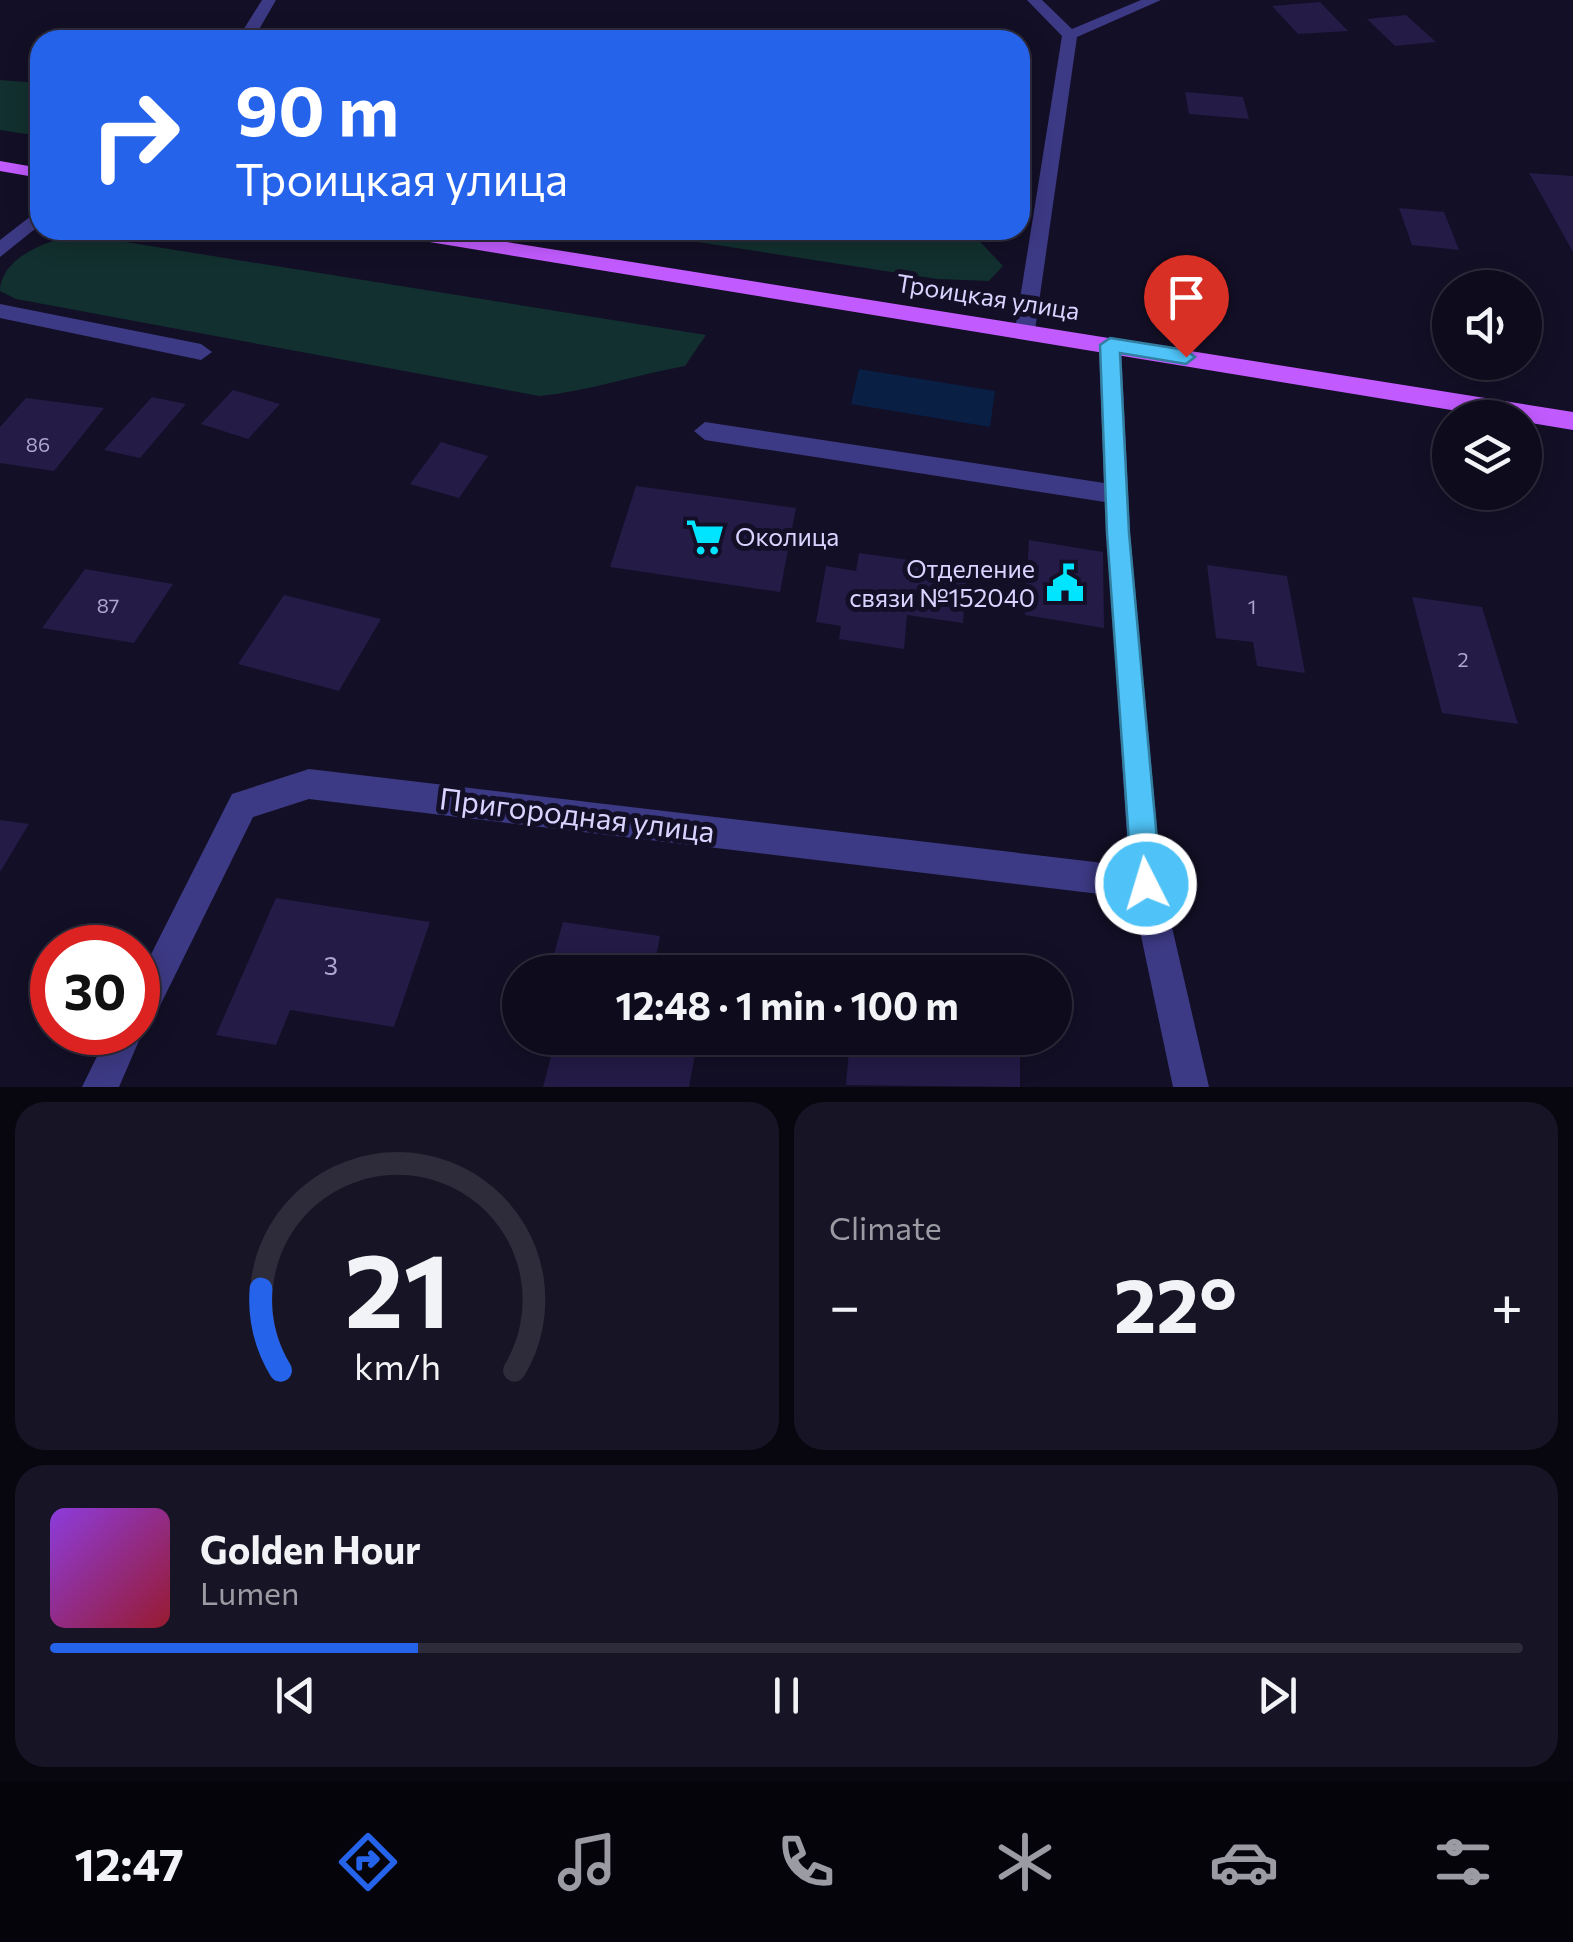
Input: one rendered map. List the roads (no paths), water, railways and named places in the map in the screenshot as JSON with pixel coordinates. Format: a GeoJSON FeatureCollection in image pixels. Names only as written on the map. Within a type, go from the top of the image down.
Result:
{"type":"FeatureCollection","features":[{"type":"Feature","properties":{"kind":"main road"},"geometry":{"type":"LineString","coordinates":[[0,166],[30,171]]}},
{"type":"Feature","properties":{"kind":"main road","name":"Троицкая улица"},"geometry":{"type":"LineString","coordinates":[[456,240],[1573,421]]}},
{"type":"Feature","properties":{"kind":"street"},"geometry":{"type":"LineString","coordinates":[[251,30],[269,0]]}},
{"type":"Feature","properties":{"kind":"street"},"geometry":{"type":"LineString","coordinates":[[1034,0],[1070,35]]}},
{"type":"Feature","properties":{"kind":"street"},"geometry":{"type":"LineString","coordinates":[[1070,35],[1154,0]]}},
{"type":"Feature","properties":{"kind":"street"},"geometry":{"type":"LineString","coordinates":[[1025,330],[1070,35]]}},
{"type":"Feature","properties":{"kind":"street"},"geometry":{"type":"LineString","coordinates":[[0,252],[30,224]]}},
{"type":"Feature","properties":{"kind":"street"},"geometry":{"type":"LineString","coordinates":[[0,310],[201,352]]}},
{"type":"Feature","properties":{"kind":"street"},"geometry":{"type":"LineString","coordinates":[[1110,345],[1116,494],[1146,884],[1191,1087]]}},
{"type":"Feature","properties":{"kind":"street"},"geometry":{"type":"LineString","coordinates":[[706,430],[1116,494]]}},
{"type":"Feature","properties":{"kind":"street","name":"Пригородная улица"},"geometry":{"type":"LineString","coordinates":[[160,970],[243,805],[309,784],[1146,884]]}},
{"type":"Feature","properties":{"kind":"street"},"geometry":{"type":"LineString","coordinates":[[100,1087],[116,1055]]}},
{"type":"Feature","properties":{"kind":"water"},"geometry":{"type":"Polygon","coordinates":[[[859,369],[995,391],[990,427],[851,404],[859,369]]]}},
{"type":"Feature","properties":{"kind":"place","name":"Околица"},"geometry":{"type":"Point","coordinates":[705,537]}},
{"type":"Feature","properties":{"kind":"place","name":"Отделение связи №152040"},"geometry":{"type":"Point","coordinates":[1065,583]}}]}
